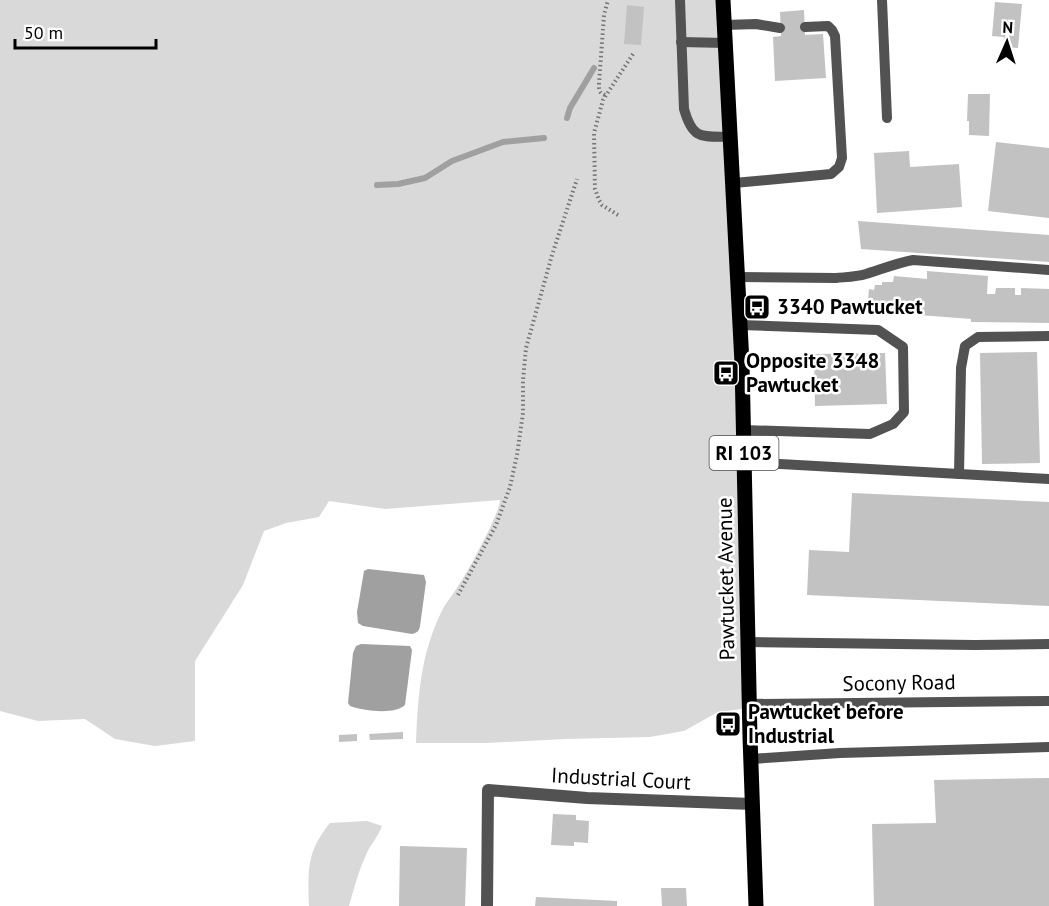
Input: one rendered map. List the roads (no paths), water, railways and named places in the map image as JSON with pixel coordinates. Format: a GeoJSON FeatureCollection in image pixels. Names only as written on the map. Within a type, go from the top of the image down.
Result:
{"type":"FeatureCollection","features":[{"type":"Feature","properties":{"kind":"main road","name":"Pawtucket Avenue"},"geometry":{"type":"LineString","coordinates":[[723,0],[741,325],[756,906]]}},
{"type":"Feature","properties":{"kind":"street","name":"Industrial Court"},"geometry":{"type":"LineString","coordinates":[[487,906],[488,790],[587,798],[753,804]]}},
{"type":"Feature","properties":{"kind":"lane"},"geometry":{"type":"LineString","coordinates":[[680,0],[684,109],[692,130],[702,136],[731,137]]}},
{"type":"Feature","properties":{"kind":"lane"},"geometry":{"type":"LineString","coordinates":[[882,0],[887,118]]}},
{"type":"Feature","properties":{"kind":"lane"},"geometry":{"type":"LineString","coordinates":[[725,25],[756,24],[780,28]]}},
{"type":"Feature","properties":{"kind":"lane"},"geometry":{"type":"LineString","coordinates":[[734,183],[831,174],[838,167],[842,158],[836,36],[828,26],[805,27]]}},
{"type":"Feature","properties":{"kind":"lane"},"geometry":{"type":"LineString","coordinates":[[681,42],[726,43]]}},
{"type":"Feature","properties":{"kind":"lane"},"geometry":{"type":"LineString","coordinates":[[738,278],[850,277],[914,260],[1049,270]]}},
{"type":"Feature","properties":{"kind":"lane"},"geometry":{"type":"LineString","coordinates":[[741,325],[878,330],[903,347],[904,412],[893,424],[870,434],[744,430]]}},
{"type":"Feature","properties":{"kind":"lane"},"geometry":{"type":"LineString","coordinates":[[959,474],[961,368],[965,346],[978,337],[1049,336]]}},
{"type":"Feature","properties":{"kind":"lane"},"geometry":{"type":"LineString","coordinates":[[744,462],[1049,479]]}},
{"type":"Feature","properties":{"kind":"lane"},"geometry":{"type":"LineString","coordinates":[[748,642],[1049,644]]}},
{"type":"Feature","properties":{"kind":"lane","name":"Socony Road"},"geometry":{"type":"LineString","coordinates":[[750,704],[1049,701]]}},
{"type":"Feature","properties":{"kind":"lane"},"geometry":{"type":"LineString","coordinates":[[751,759],[840,753],[1049,747]]}},
{"type":"Feature","properties":{"kind":"waterway"},"geometry":{"type":"LineString","coordinates":[[567,118],[570,108],[594,68]]}},
{"type":"Feature","properties":{"kind":"waterway"},"geometry":{"type":"LineString","coordinates":[[377,185],[398,184],[425,178],[452,161],[503,142],[544,138]]}},
{"type":"Feature","properties":{"kind":"place","name":"3340 Pawtucket"},"geometry":{"type":"Point","coordinates":[757,307]}},
{"type":"Feature","properties":{"kind":"place","name":"Opposite 3348 Pawtucket"},"geometry":{"type":"Point","coordinates":[726,373]}},
{"type":"Feature","properties":{"kind":"place","name":"Pawtucket before Industrial"},"geometry":{"type":"Point","coordinates":[728,724]}}]}
